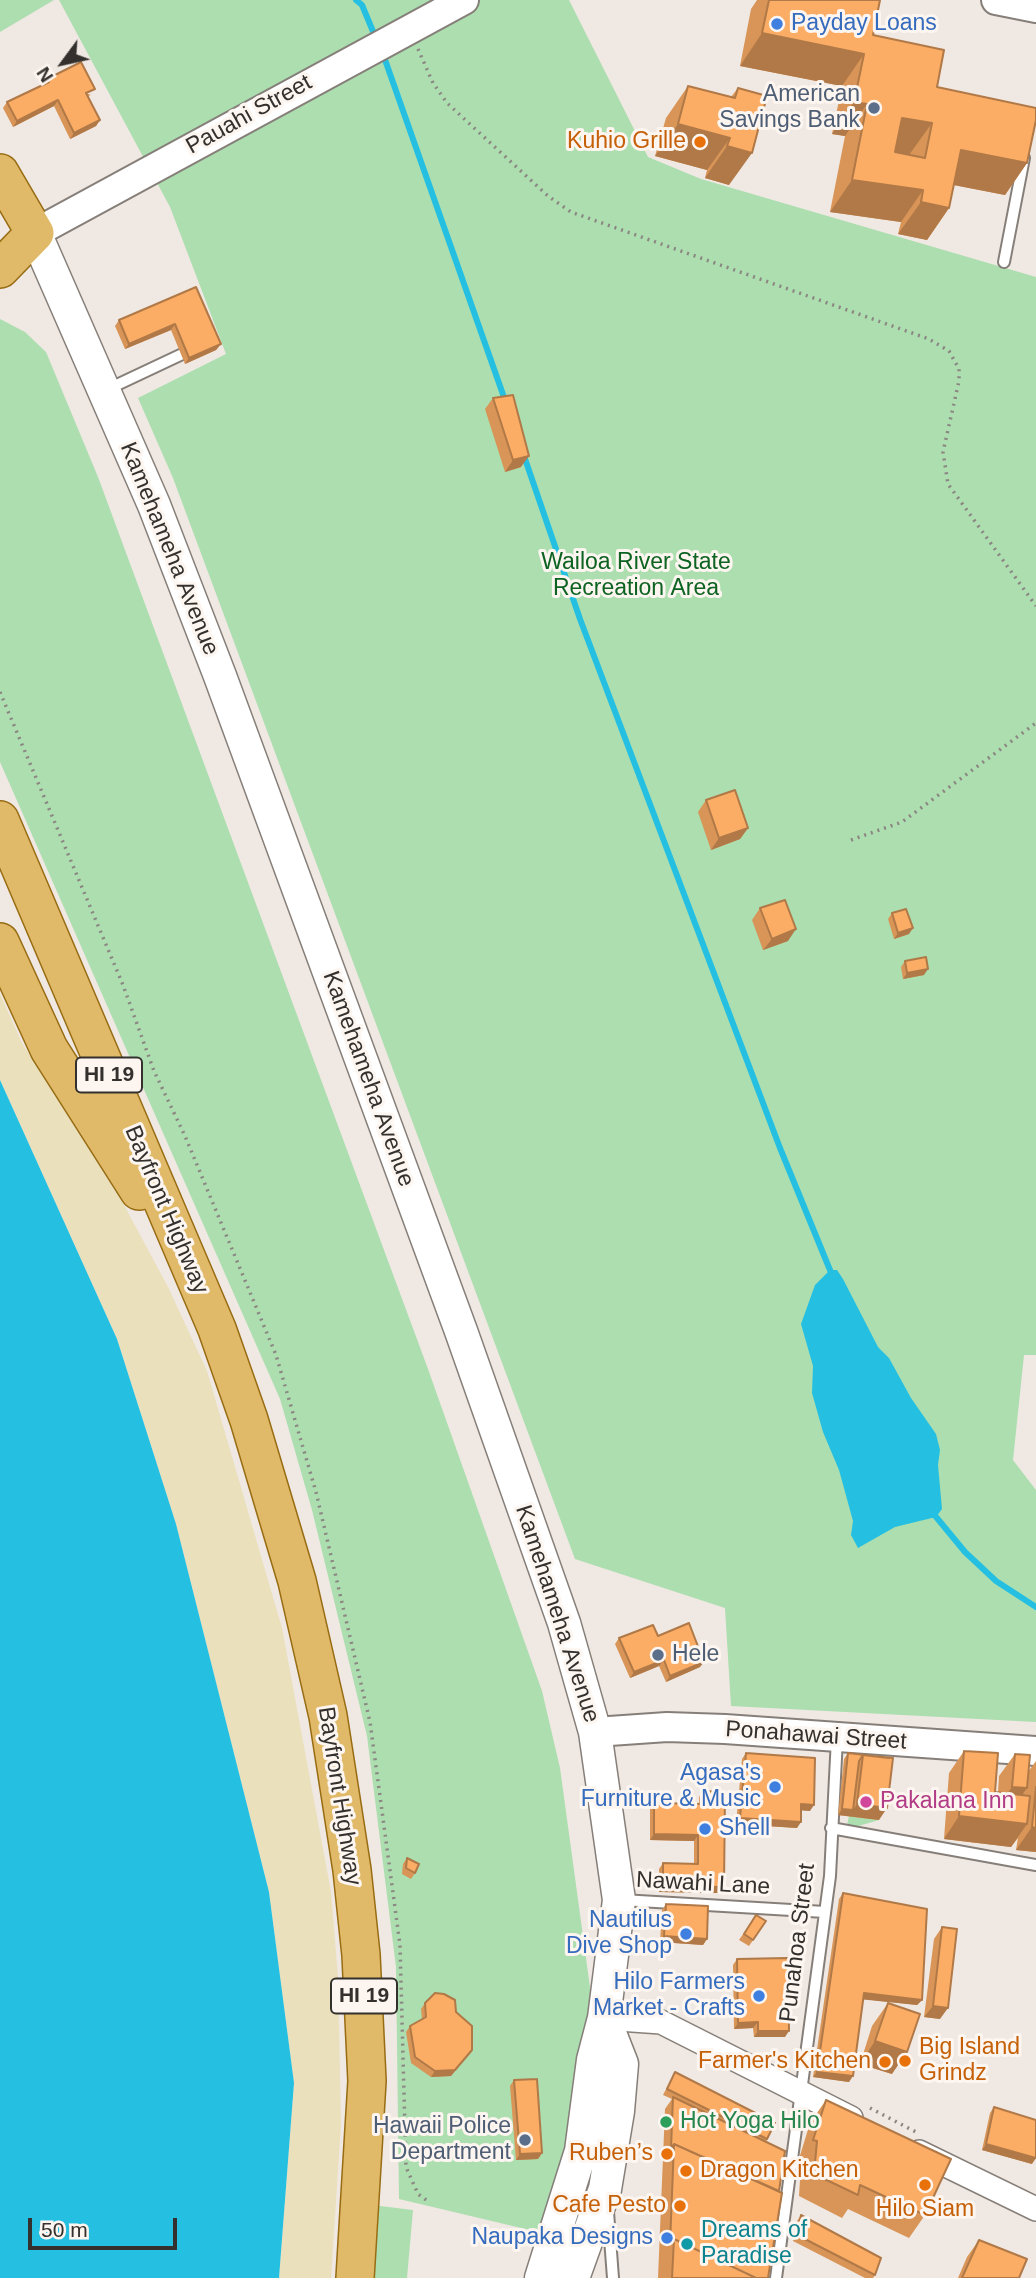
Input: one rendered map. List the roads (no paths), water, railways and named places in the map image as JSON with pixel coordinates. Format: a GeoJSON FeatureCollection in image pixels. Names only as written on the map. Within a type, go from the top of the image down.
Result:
{"type":"FeatureCollection","features":[{"type":"Feature","properties":{"kind":"main road","name":"Kamehameha Avenue"},"geometry":{"type":"LineString","coordinates":[[0,173],[17,235],[104,391],[154,505],[215,664],[461,1331],[564,1623],[595,1732],[619,1900],[604,2018],[593,2060],[580,2151],[541,2278]]}},
{"type":"Feature","properties":{"kind":"main road"},"geometry":{"type":"LineString","coordinates":[[0,269],[17,235]]}},
{"type":"Feature","properties":{"kind":"main road","name":"Bayfront Highway"},"geometry":{"type":"LineString","coordinates":[[0,820],[217,1329],[249,1420],[297,1581],[328,1716],[362,1955],[367,2081],[355,2278]]}},
{"type":"Feature","properties":{"kind":"main road","name":"Bayfront Highway"},"geometry":{"type":"LineString","coordinates":[[0,942],[50,1049],[161,1226],[217,1329]]}},
{"type":"Feature","properties":{"kind":"main road","name":"Kamehameha Avenue"},"geometry":{"type":"LineString","coordinates":[[573,2278],[605,2189],[622,2064],[604,2018]]}},
{"type":"Feature","properties":{"kind":"street","name":"Pauahi Street"},"geometry":{"type":"LineString","coordinates":[[17,235],[464,0]]}},
{"type":"Feature","properties":{"kind":"street"},"geometry":{"type":"LineString","coordinates":[[996,0],[1036,8]]}},
{"type":"Feature","properties":{"kind":"street","name":"Ponahawai Street"},"geometry":{"type":"LineString","coordinates":[[595,1732],[667,1727],[1036,1751]]}},
{"type":"Feature","properties":{"kind":"street"},"geometry":{"type":"LineString","coordinates":[[604,2018],[662,2022],[873,2129]]}},
{"type":"Feature","properties":{"kind":"street"},"geometry":{"type":"LineString","coordinates":[[898,2141],[1036,2209]]}},
{"type":"Feature","properties":{"kind":"lane"},"geometry":{"type":"LineString","coordinates":[[1004,262],[1028,141]]}},
{"type":"Feature","properties":{"kind":"lane"},"geometry":{"type":"LineString","coordinates":[[104,391],[207,343]]}},
{"type":"Feature","properties":{"kind":"lane","name":"Punahoa Street"},"geometry":{"type":"LineString","coordinates":[[776,2278],[825,1912],[837,1738]]}},
{"type":"Feature","properties":{"kind":"lane"},"geometry":{"type":"LineString","coordinates":[[831,1828],[1036,1865]]}},
{"type":"Feature","properties":{"kind":"lane","name":"Nawahi Lane"},"geometry":{"type":"LineString","coordinates":[[619,1900],[825,1912]]}},
{"type":"Feature","properties":{"kind":"lane","name":"Kamehameha Avenue"},"geometry":{"type":"LineString","coordinates":[[605,2189],[613,2278]]}},
{"type":"Feature","properties":{"kind":"water"},"geometry":{"type":"Polygon","coordinates":[[[0,1080],[117,1339],[176,1524],[269,1892],[294,2083],[279,2278],[0,2278],[0,1080]]]}},
{"type":"Feature","properties":{"kind":"water"},"geometry":{"type":"Polygon","coordinates":[[[830,1270],[837,1270],[843,1279],[878,1347],[889,1358],[911,1398],[936,1434],[940,1450],[938,1465],[942,1509],[936,1517],[895,1527],[858,1548],[851,1535],[853,1521],[839,1470],[823,1432],[812,1393],[813,1366],[801,1324],[815,1285],[830,1270]]]}},
{"type":"Feature","properties":{"kind":"waterway"},"geometry":{"type":"LineString","coordinates":[[356,0],[362,5],[377,41]]}},
{"type":"Feature","properties":{"kind":"waterway"},"geometry":{"type":"LineString","coordinates":[[383,54],[506,403]]}},
{"type":"Feature","properties":{"kind":"waterway"},"geometry":{"type":"LineString","coordinates":[[523,453],[580,619],[780,1148],[832,1275]]}},
{"type":"Feature","properties":{"kind":"waterway"},"geometry":{"type":"LineString","coordinates":[[932,1512],[965,1552],[996,1581],[1036,1607]]}},
{"type":"Feature","properties":{"kind":"place","name":"Payday Loans"},"geometry":{"type":"Point","coordinates":[777,24]}},
{"type":"Feature","properties":{"kind":"place","name":"American Savings Bank"},"geometry":{"type":"Point","coordinates":[874,108]}},
{"type":"Feature","properties":{"kind":"place","name":"Kuhio Grille"},"geometry":{"type":"Point","coordinates":[700,142]}},
{"type":"Feature","properties":{"kind":"place","name":"Hele"},"geometry":{"type":"Point","coordinates":[658,1655]}},
{"type":"Feature","properties":{"kind":"place","name":"Agasa's Furniture & Music"},"geometry":{"type":"Point","coordinates":[775,1787]}},
{"type":"Feature","properties":{"kind":"place","name":"Pakalana Inn"},"geometry":{"type":"Point","coordinates":[866,1802]}},
{"type":"Feature","properties":{"kind":"place","name":"Shell"},"geometry":{"type":"Point","coordinates":[705,1829]}},
{"type":"Feature","properties":{"kind":"place","name":"Nautilus Dive Shop"},"geometry":{"type":"Point","coordinates":[686,1934]}},
{"type":"Feature","properties":{"kind":"place","name":"Hilo Farmers Market - Crafts"},"geometry":{"type":"Point","coordinates":[759,1996]}},
{"type":"Feature","properties":{"kind":"place","name":"Big Island Grindz"},"geometry":{"type":"Point","coordinates":[905,2061]}},
{"type":"Feature","properties":{"kind":"place","name":"Farmer's Kitchen"},"geometry":{"type":"Point","coordinates":[885,2062]}},
{"type":"Feature","properties":{"kind":"place","name":"Hot Yoga Hilo"},"geometry":{"type":"Point","coordinates":[666,2122]}},
{"type":"Feature","properties":{"kind":"place","name":"Hawaii Police Department"},"geometry":{"type":"Point","coordinates":[525,2140]}},
{"type":"Feature","properties":{"kind":"place","name":"Ruben’s"},"geometry":{"type":"Point","coordinates":[667,2154]}},
{"type":"Feature","properties":{"kind":"place","name":"Dragon Kitchen"},"geometry":{"type":"Point","coordinates":[686,2171]}},
{"type":"Feature","properties":{"kind":"place","name":"Hilo Siam"},"geometry":{"type":"Point","coordinates":[925,2185]}},
{"type":"Feature","properties":{"kind":"place","name":"Cafe Pesto"},"geometry":{"type":"Point","coordinates":[680,2206]}},
{"type":"Feature","properties":{"kind":"place","name":"Naupaka Designs"},"geometry":{"type":"Point","coordinates":[667,2238]}},
{"type":"Feature","properties":{"kind":"place","name":"Dreams of Paradise"},"geometry":{"type":"Point","coordinates":[687,2244]}},
{"type":"Feature","properties":{"kind":"park label","name":"Wailoa River State Recreation Area"},"geometry":{"type":"Point","coordinates":[636,576]}}]}
